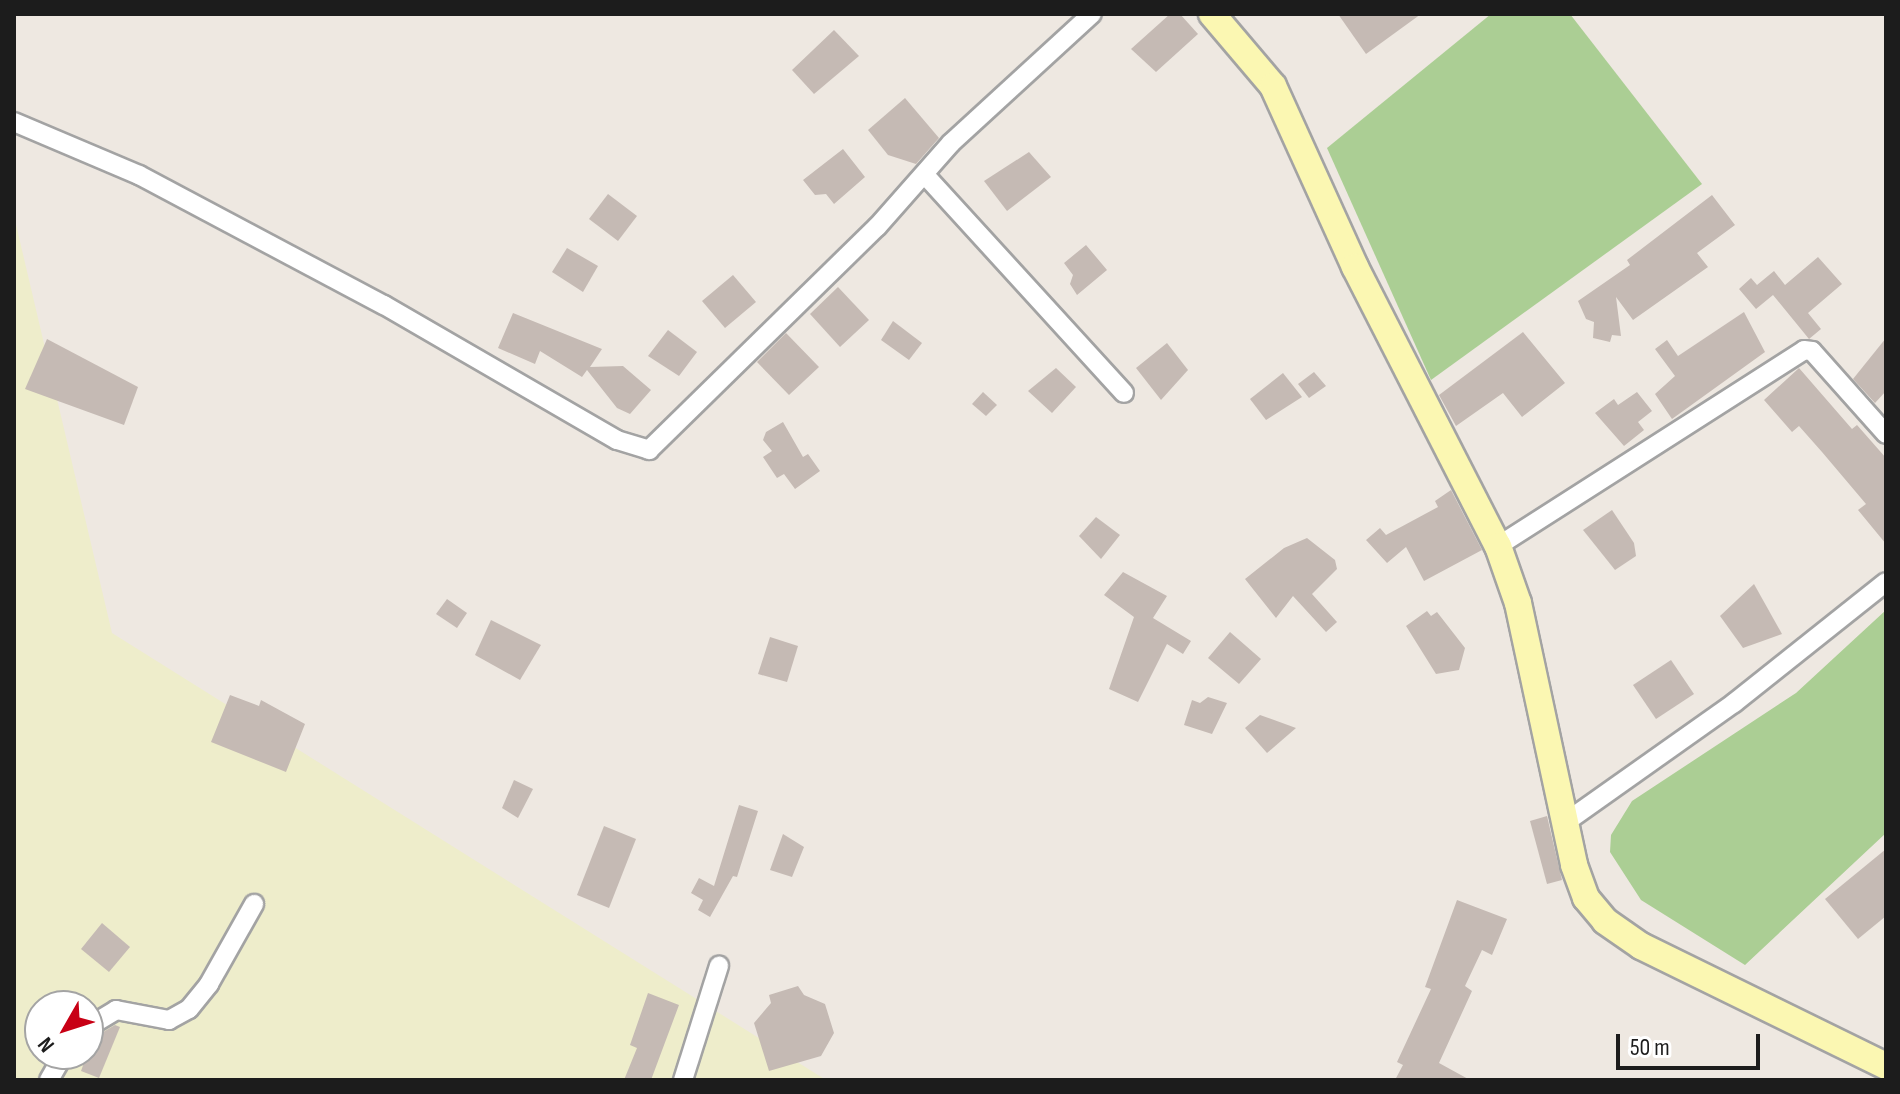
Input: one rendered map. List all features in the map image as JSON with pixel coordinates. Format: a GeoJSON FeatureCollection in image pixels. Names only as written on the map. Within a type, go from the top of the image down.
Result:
{"type":"FeatureCollection","features":[{"type":"Feature","properties":{"kind":"main road"},"geometry":{"type":"LineString","coordinates":[[1212,14],[1273,86],[1361,280],[1498,546],[1525,630],[1580,885],[1595,910],[1623,935],[1886,1066]]}},
{"type":"Feature","properties":{"kind":"street"},"geometry":{"type":"LineString","coordinates":[[14,122],[181,197],[642,451],[668,436],[925,175],[951,143],[1092,14]]}},
{"type":"Feature","properties":{"kind":"street"},"geometry":{"type":"LineString","coordinates":[[925,175],[1124,393]]}},
{"type":"Feature","properties":{"kind":"street"},"geometry":{"type":"LineString","coordinates":[[1498,546],[1804,350],[1812,351],[1886,434]]}},
{"type":"Feature","properties":{"kind":"street"},"geometry":{"type":"LineString","coordinates":[[1566,822],[1734,703],[1886,582]]}},
{"type":"Feature","properties":{"kind":"street"},"geometry":{"type":"LineString","coordinates":[[104,1017],[116,1010],[169,1020],[189,1009],[209,984],[254,904]]}},
{"type":"Feature","properties":{"kind":"street"},"geometry":{"type":"LineString","coordinates":[[683,1080],[719,966]]}},
{"type":"Feature","properties":{"kind":"green space"},"geometry":{"type":"Polygon","coordinates":[[[1491,14],[1570,14],[1702,184],[1431,380],[1327,148],[1491,14]]]}},
{"type":"Feature","properties":{"kind":"green space"},"geometry":{"type":"Polygon","coordinates":[[[14,216],[112,633],[826,1080],[14,1080],[14,216]]]}},
{"type":"Feature","properties":{"kind":"green space"},"geometry":{"type":"Polygon","coordinates":[[[1886,610],[1886,833],[1745,965],[1641,900],[1610,852],[1611,835],[1632,801],[1796,693],[1886,610]]]}},
{"type":"Feature","properties":{"kind":"building"},"geometry":{"type":"Polygon","coordinates":[[[1170,14],[1180,14],[1198,34],[1156,72],[1131,49],[1170,14]]]}},
{"type":"Feature","properties":{"kind":"building"},"geometry":{"type":"Polygon","coordinates":[[[1338,14],[1421,14],[1366,54],[1338,14]]]}},
{"type":"Feature","properties":{"kind":"building"},"geometry":{"type":"Polygon","coordinates":[[[834,30],[859,56],[814,94],[792,70],[834,30]]]}},
{"type":"Feature","properties":{"kind":"building"},"geometry":{"type":"Polygon","coordinates":[[[905,98],[939,138],[916,164],[888,155],[868,130],[905,98]]]}},
{"type":"Feature","properties":{"kind":"building"},"geometry":{"type":"Polygon","coordinates":[[[843,149],[865,177],[834,204],[826,194],[815,195],[803,180],[843,149]]]}},
{"type":"Feature","properties":{"kind":"building"},"geometry":{"type":"Polygon","coordinates":[[[1029,152],[1051,177],[1007,211],[984,181],[1029,152]]]}},
{"type":"Feature","properties":{"kind":"building"},"geometry":{"type":"Polygon","coordinates":[[[608,194],[637,216],[618,241],[589,219],[608,194]]]}},
{"type":"Feature","properties":{"kind":"building"},"geometry":{"type":"Polygon","coordinates":[[[1712,195],[1735,225],[1697,253],[1708,267],[1633,320],[1616,297],[1621,336],[1612,335],[1610,342],[1593,338],[1594,322],[1586,319],[1578,301],[1630,265],[1627,260],[1712,195]]]}},
{"type":"Feature","properties":{"kind":"building"},"geometry":{"type":"Polygon","coordinates":[[[1086,245],[1107,270],[1077,295],[1070,284],[1073,275],[1064,263],[1086,245]]]}},
{"type":"Feature","properties":{"kind":"building"},"geometry":{"type":"Polygon","coordinates":[[[567,248],[598,266],[583,292],[552,272],[567,248]]]}},
{"type":"Feature","properties":{"kind":"building"},"geometry":{"type":"Polygon","coordinates":[[[1818,257],[1842,284],[1808,313],[1821,329],[1809,339],[1773,295],[1756,309],[1739,289],[1751,278],[1757,285],[1774,271],[1785,285],[1818,257]]]}},
{"type":"Feature","properties":{"kind":"building"},"geometry":{"type":"Polygon","coordinates":[[[733,275],[756,302],[725,328],[702,301],[733,275]]]}},
{"type":"Feature","properties":{"kind":"building"},"geometry":{"type":"Polygon","coordinates":[[[838,287],[869,320],[840,347],[810,314],[838,287]]]}},
{"type":"Feature","properties":{"kind":"building"},"geometry":{"type":"Polygon","coordinates":[[[1744,312],[1765,352],[1672,419],[1655,394],[1675,376],[1655,349],[1667,340],[1678,356],[1744,312]]]}},
{"type":"Feature","properties":{"kind":"building"},"geometry":{"type":"Polygon","coordinates":[[[513,313],[602,349],[590,367],[623,366],[651,390],[630,414],[617,408],[587,370],[582,377],[540,351],[535,364],[498,348],[513,313]]]}},
{"type":"Feature","properties":{"kind":"building"},"geometry":{"type":"Polygon","coordinates":[[[893,321],[922,343],[909,360],[881,340],[893,321]]]}},
{"type":"Feature","properties":{"kind":"building"},"geometry":{"type":"Polygon","coordinates":[[[668,330],[697,352],[679,376],[648,356],[668,330]]]}},
{"type":"Feature","properties":{"kind":"building"},"geometry":{"type":"Polygon","coordinates":[[[1523,332],[1565,383],[1522,417],[1503,393],[1456,426],[1439,395],[1523,332]]]}},
{"type":"Feature","properties":{"kind":"building"},"geometry":{"type":"Polygon","coordinates":[[[786,333],[819,367],[789,395],[757,362],[786,333]]]}},
{"type":"Feature","properties":{"kind":"building"},"geometry":{"type":"Polygon","coordinates":[[[1886,338],[1886,391],[1875,403],[1853,379],[1886,338]]]}},
{"type":"Feature","properties":{"kind":"building"},"geometry":{"type":"Polygon","coordinates":[[[47,339],[138,387],[124,425],[25,389],[47,339]]]}},
{"type":"Feature","properties":{"kind":"building"},"geometry":{"type":"Polygon","coordinates":[[[1167,343],[1188,370],[1161,400],[1136,368],[1167,343]]]}},
{"type":"Feature","properties":{"kind":"building"},"geometry":{"type":"Polygon","coordinates":[[[1056,368],[1076,387],[1052,413],[1028,391],[1056,368]]]}},
{"type":"Feature","properties":{"kind":"building"},"geometry":{"type":"Polygon","coordinates":[[[1799,368],[1852,429],[1857,425],[1886,458],[1886,544],[1858,510],[1866,504],[1822,452],[1799,426],[1792,432],[1764,400],[1799,368]]]}},
{"type":"Feature","properties":{"kind":"building"},"geometry":{"type":"Polygon","coordinates":[[[1314,372],[1326,386],[1309,398],[1298,384],[1314,372]]]}},
{"type":"Feature","properties":{"kind":"building"},"geometry":{"type":"Polygon","coordinates":[[[1283,373],[1302,397],[1266,420],[1250,399],[1283,373]]]}},
{"type":"Feature","properties":{"kind":"building"},"geometry":{"type":"Polygon","coordinates":[[[983,392],[997,405],[986,416],[972,404],[983,392]]]}},
{"type":"Feature","properties":{"kind":"building"},"geometry":{"type":"Polygon","coordinates":[[[1637,392],[1652,411],[1638,422],[1644,430],[1624,446],[1595,413],[1614,399],[1618,405],[1637,392]]]}},
{"type":"Feature","properties":{"kind":"building"},"geometry":{"type":"Polygon","coordinates":[[[783,422],[803,457],[808,454],[820,471],[795,489],[784,474],[777,478],[763,457],[772,451],[763,440],[766,432],[783,422]]]}},
{"type":"Feature","properties":{"kind":"building"},"geometry":{"type":"Polygon","coordinates":[[[1451,490],[1482,550],[1424,581],[1406,547],[1387,563],[1366,540],[1380,528],[1386,535],[1438,507],[1435,501],[1451,490]]]}},
{"type":"Feature","properties":{"kind":"building"},"geometry":{"type":"Polygon","coordinates":[[[1612,510],[1634,543],[1636,556],[1615,570],[1583,530],[1612,510]]]}},
{"type":"Feature","properties":{"kind":"building"},"geometry":{"type":"Polygon","coordinates":[[[1096,517],[1120,535],[1101,559],[1079,536],[1096,517]]]}},
{"type":"Feature","properties":{"kind":"building"},"geometry":{"type":"Polygon","coordinates":[[[1307,538],[1335,560],[1337,569],[1312,594],[1337,622],[1326,632],[1293,596],[1276,618],[1245,579],[1284,548],[1307,538]]]}},
{"type":"Feature","properties":{"kind":"building"},"geometry":{"type":"Polygon","coordinates":[[[1123,572],[1167,596],[1153,618],[1191,641],[1183,654],[1167,644],[1138,702],[1109,689],[1134,617],[1104,595],[1123,572]]]}},
{"type":"Feature","properties":{"kind":"building"},"geometry":{"type":"Polygon","coordinates":[[[1754,584],[1782,634],[1743,648],[1720,616],[1754,584]]]}},
{"type":"Feature","properties":{"kind":"building"},"geometry":{"type":"Polygon","coordinates":[[[447,599],[467,613],[457,628],[436,614],[447,599]]]}},
{"type":"Feature","properties":{"kind":"building"},"geometry":{"type":"Polygon","coordinates":[[[1427,611],[1431,616],[1437,612],[1465,648],[1459,670],[1436,674],[1406,626],[1427,611]]]}},
{"type":"Feature","properties":{"kind":"building"},"geometry":{"type":"Polygon","coordinates":[[[491,620],[541,645],[520,680],[475,655],[491,620]]]}},
{"type":"Feature","properties":{"kind":"building"},"geometry":{"type":"Polygon","coordinates":[[[1230,632],[1261,659],[1239,684],[1208,658],[1230,632]]]}},
{"type":"Feature","properties":{"kind":"building"},"geometry":{"type":"Polygon","coordinates":[[[770,637],[798,646],[787,682],[758,674],[770,637]]]}},
{"type":"Feature","properties":{"kind":"building"},"geometry":{"type":"Polygon","coordinates":[[[1671,660],[1694,694],[1656,719],[1633,685],[1671,660]]]}},
{"type":"Feature","properties":{"kind":"building"},"geometry":{"type":"Polygon","coordinates":[[[230,695],[259,706],[261,700],[305,724],[286,772],[211,742],[230,695]]]}},
{"type":"Feature","properties":{"kind":"building"},"geometry":{"type":"Polygon","coordinates":[[[1208,697],[1227,703],[1212,734],[1184,725],[1192,700],[1200,703],[1208,697]]]}},
{"type":"Feature","properties":{"kind":"building"},"geometry":{"type":"Polygon","coordinates":[[[1260,715],[1296,728],[1267,753],[1245,728],[1260,715]]]}},
{"type":"Feature","properties":{"kind":"building"},"geometry":{"type":"Polygon","coordinates":[[[514,780],[533,789],[518,818],[502,808],[514,780]]]}},
{"type":"Feature","properties":{"kind":"building"},"geometry":{"type":"Polygon","coordinates":[[[739,805],[758,811],[737,877],[733,876],[710,917],[698,910],[703,900],[691,893],[699,878],[714,886],[739,805]]]}},
{"type":"Feature","properties":{"kind":"building"},"geometry":{"type":"Polygon","coordinates":[[[1547,816],[1562,880],[1547,884],[1530,821],[1547,816]]]}},
{"type":"Feature","properties":{"kind":"building"},"geometry":{"type":"Polygon","coordinates":[[[604,826],[636,839],[609,908],[577,895],[604,826]]]}},
{"type":"Feature","properties":{"kind":"building"},"geometry":{"type":"Polygon","coordinates":[[[783,834],[804,847],[792,877],[770,870],[783,834]]]}},
{"type":"Feature","properties":{"kind":"building"},"geometry":{"type":"Polygon","coordinates":[[[1886,849],[1886,916],[1858,939],[1825,899],[1886,849]]]}},
{"type":"Feature","properties":{"kind":"building"},"geometry":{"type":"Polygon","coordinates":[[[1457,900],[1507,919],[1492,955],[1482,950],[1465,986],[1472,991],[1439,1063],[1470,1080],[1395,1080],[1403,1065],[1397,1062],[1431,989],[1425,987],[1457,900]]]}},
{"type":"Feature","properties":{"kind":"building"},"geometry":{"type":"Polygon","coordinates":[[[102,923],[130,947],[109,972],[81,949],[102,923]]]}},
{"type":"Feature","properties":{"kind":"building"},"geometry":{"type":"Polygon","coordinates":[[[798,986],[804,995],[825,1004],[834,1033],[821,1056],[769,1071],[754,1023],[771,1003],[769,995],[798,986]]]}},
{"type":"Feature","properties":{"kind":"building"},"geometry":{"type":"Polygon","coordinates":[[[648,993],[679,1005],[651,1080],[624,1080],[637,1048],[630,1045],[648,993]]]}},
{"type":"Feature","properties":{"kind":"building"},"geometry":{"type":"Polygon","coordinates":[[[115,1025],[120,1027],[104,1066],[104,1032],[115,1025]]]}},
{"type":"Feature","properties":{"kind":"building"},"geometry":{"type":"Polygon","coordinates":[[[81,1070],[102,1070],[99,1078],[81,1070]]]}}]}
